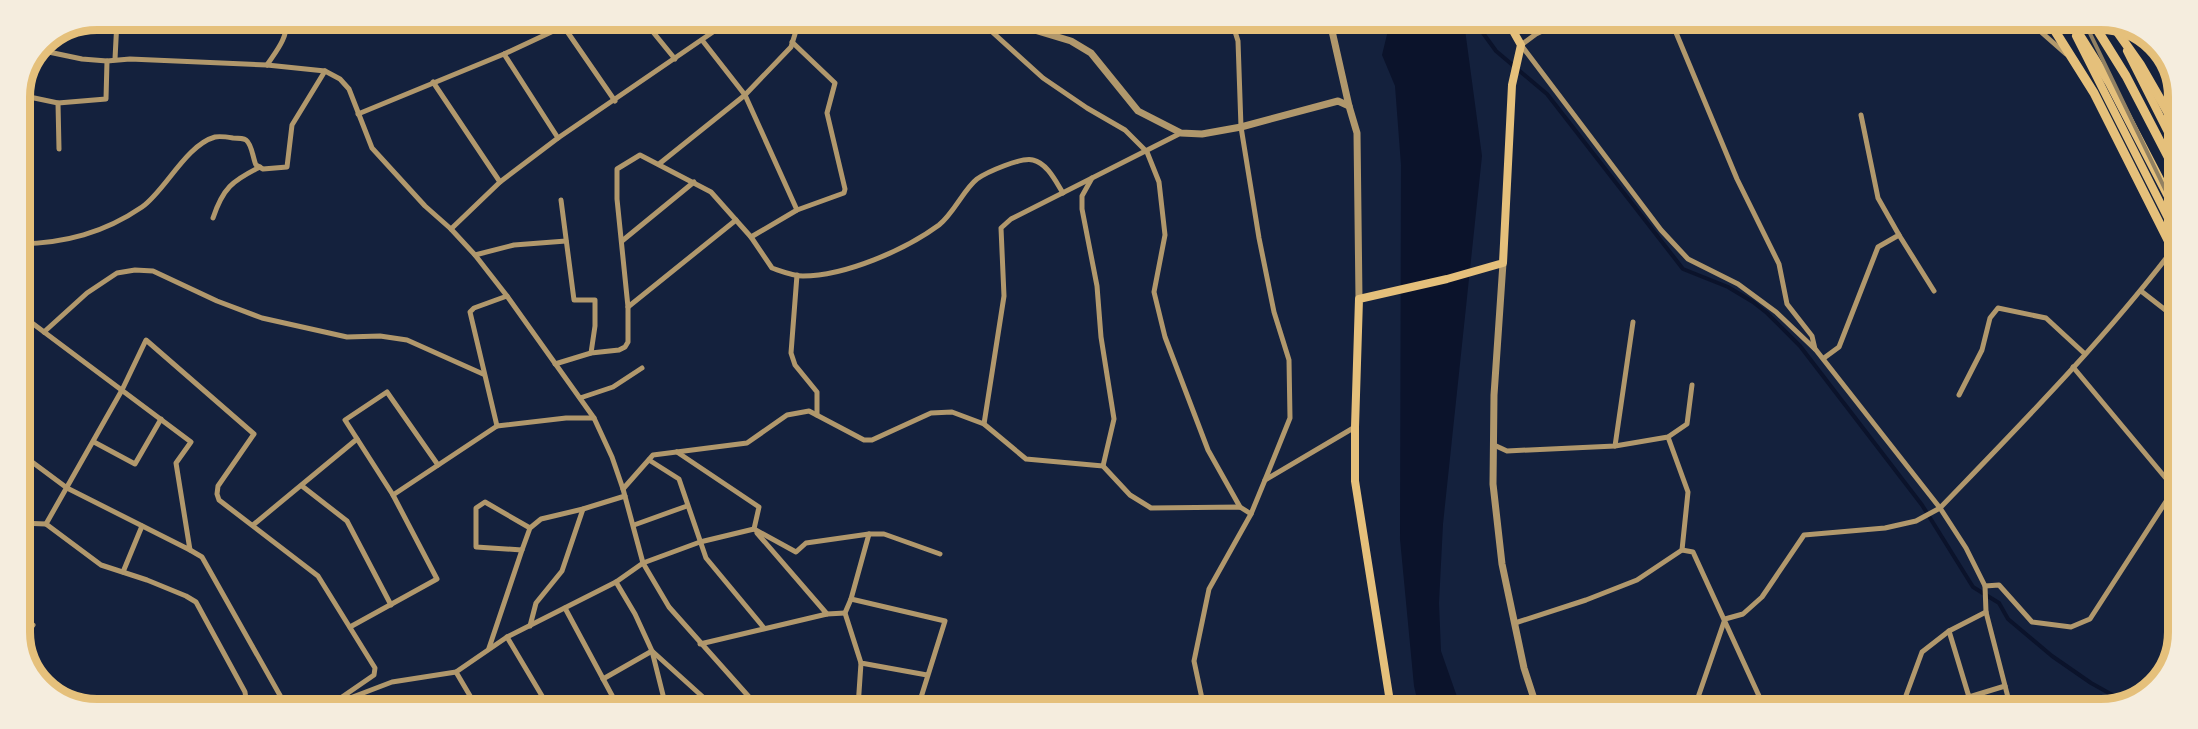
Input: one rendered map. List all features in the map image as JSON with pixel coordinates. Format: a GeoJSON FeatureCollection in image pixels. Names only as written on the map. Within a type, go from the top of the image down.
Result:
{"type":"FeatureCollection","features":[{"type":"Feature","properties":{"kind":"highway"},"geometry":{"type":"LineString","coordinates":[[2054,30],[2094,93],[2168,240]]}},
{"type":"Feature","properties":{"kind":"highway"},"geometry":{"type":"LineString","coordinates":[[2076,30],[2109,82],[2168,194]]}},
{"type":"Feature","properties":{"kind":"highway"},"geometry":{"type":"LineString","coordinates":[[2097,30],[2126,76],[2168,157]]}},
{"type":"Feature","properties":{"kind":"highway"},"geometry":{"type":"LineString","coordinates":[[2118,32],[2168,113]]}},
{"type":"Feature","properties":{"kind":"main road"},"geometry":{"type":"LineString","coordinates":[[1390,699],[1355,481],[1355,427],[1363,298],[1503,263],[1512,85],[1521,45],[1513,30]]}},
{"type":"Feature","properties":{"kind":"main road"},"geometry":{"type":"LineString","coordinates":[[2074,30],[2168,218]]}},
{"type":"Feature","properties":{"kind":"main road"},"geometry":{"type":"LineString","coordinates":[[2117,32],[2168,132]]}},
{"type":"Feature","properties":{"kind":"street"},"geometry":{"type":"LineString","coordinates":[[116,59],[117,30]]}},
{"type":"Feature","properties":{"kind":"street"},"geometry":{"type":"LineString","coordinates":[[267,65],[281,45],[287,30]]}},
{"type":"Feature","properties":{"kind":"street"},"geometry":{"type":"LineString","coordinates":[[358,114],[557,30]]}},
{"type":"Feature","properties":{"kind":"street"},"geometry":{"type":"LineString","coordinates":[[566,30],[615,100]]}},
{"type":"Feature","properties":{"kind":"street"},"geometry":{"type":"LineString","coordinates":[[651,30],[675,59]]}},
{"type":"Feature","properties":{"kind":"street"},"geometry":{"type":"LineString","coordinates":[[452,230],[500,182],[558,138],[716,30]]}},
{"type":"Feature","properties":{"kind":"street"},"geometry":{"type":"LineString","coordinates":[[659,164],[745,95],[791,47],[796,30]]}},
{"type":"Feature","properties":{"kind":"street"},"geometry":{"type":"LineString","coordinates":[[990,30],[1043,78],[1125,130],[1148,152],[1159,182],[1165,235],[1154,292],[1165,337],[1208,450],[1240,507],[1251,514]]}},
{"type":"Feature","properties":{"kind":"street"},"geometry":{"type":"LineString","coordinates":[[1035,30],[1071,41],[1091,53],[1138,111],[1181,133],[1202,134],[1241,127],[1338,100],[1349,106]]}},
{"type":"Feature","properties":{"kind":"street"},"geometry":{"type":"LineString","coordinates":[[1202,699],[1194,661],[1209,589],[1251,514],[1290,418],[1289,360],[1266,276],[1241,127],[1238,41],[1235,30]]}},
{"type":"Feature","properties":{"kind":"street"},"geometry":{"type":"LineString","coordinates":[[1332,30],[1357,133],[1363,298]]}},
{"type":"Feature","properties":{"kind":"street"},"geometry":{"type":"LineString","coordinates":[[1544,30],[1521,45],[1660,230],[1688,259],[1738,284],[1776,312],[1816,350],[1940,508],[1966,548],[1985,586],[1986,612],[2008,699]]}},
{"type":"Feature","properties":{"kind":"street"},"geometry":{"type":"LineString","coordinates":[[1675,30],[1737,179],[1779,264],[1787,304],[1812,336],[1816,350]]}},
{"type":"Feature","properties":{"kind":"street"},"geometry":{"type":"LineString","coordinates":[[2039,30],[2099,82]]}},
{"type":"Feature","properties":{"kind":"street"},"geometry":{"type":"LineString","coordinates":[[702,40],[745,95],[797,210]]}},
{"type":"Feature","properties":{"kind":"street"},"geometry":{"type":"LineString","coordinates":[[751,237],[797,210],[844,193],[845,189],[826,113],[835,83],[792,42]]}},
{"type":"Feature","properties":{"kind":"street"},"geometry":{"type":"LineString","coordinates":[[48,52],[82,59],[107,61],[116,59],[267,65],[325,71],[340,79],[349,89],[372,148],[425,206],[476,255],[594,418],[612,457],[623,489],[643,563],[669,607],[748,697]]}},
{"type":"Feature","properties":{"kind":"street"},"geometry":{"type":"LineString","coordinates":[[504,54],[558,138]]}},
{"type":"Feature","properties":{"kind":"street"},"geometry":{"type":"LineString","coordinates":[[30,97],[58,103],[106,99],[107,61]]}},
{"type":"Feature","properties":{"kind":"street"},"geometry":{"type":"LineString","coordinates":[[30,243],[79,238],[106,228],[144,206],[189,155],[217,137],[244,139],[249,142],[256,165],[263,169],[287,167],[292,125],[325,71]]}},
{"type":"Feature","properties":{"kind":"street"},"geometry":{"type":"LineString","coordinates":[[434,82],[500,182]]}},
{"type":"Feature","properties":{"kind":"street"},"geometry":{"type":"LineString","coordinates":[[58,103],[59,149]]}},
{"type":"Feature","properties":{"kind":"street"},"geometry":{"type":"LineString","coordinates":[[1861,115],[1878,198],[1935,291]]}},
{"type":"Feature","properties":{"kind":"street"},"geometry":{"type":"LineString","coordinates":[[984,424],[1004,296],[1001,228],[1011,219],[1148,152],[1181,133]]}},
{"type":"Feature","properties":{"kind":"street"},"geometry":{"type":"LineString","coordinates":[[555,363],[591,353],[619,350],[628,342],[628,308],[617,199],[617,169],[640,155],[711,192],[751,237],[772,268],[797,275],[829,274],[850,269],[924,234],[941,223],[976,180],[1017,161],[1033,159],[1046,167],[1063,193]]}},
{"type":"Feature","properties":{"kind":"street"},"geometry":{"type":"LineString","coordinates":[[213,218],[220,198],[229,185],[260,167]]}},
{"type":"Feature","properties":{"kind":"street"},"geometry":{"type":"LineString","coordinates":[[1092,178],[1082,196],[1082,209],[1097,286],[1101,337],[1114,419],[1103,466]]}},
{"type":"Feature","properties":{"kind":"street"},"geometry":{"type":"LineString","coordinates":[[622,241],[694,182]]}},
{"type":"Feature","properties":{"kind":"street"},"geometry":{"type":"LineString","coordinates":[[561,200],[574,300],[595,300],[595,326],[591,353]]}},
{"type":"Feature","properties":{"kind":"street"},"geometry":{"type":"LineString","coordinates":[[628,308],[736,220]]}},
{"type":"Feature","properties":{"kind":"street"},"geometry":{"type":"LineString","coordinates":[[1824,358],[1839,346],[1878,247],[1899,235]]}},
{"type":"Feature","properties":{"kind":"street"},"geometry":{"type":"LineString","coordinates":[[476,255],[514,245],[566,241]]}},
{"type":"Feature","properties":{"kind":"street"},"geometry":{"type":"LineString","coordinates":[[1725,619],[1743,614],[1762,597],[1803,535],[1885,528],[1916,520],[1940,508],[2085,354],[2141,291],[2168,256]]}},
{"type":"Feature","properties":{"kind":"street"},"geometry":{"type":"LineString","coordinates":[[1503,263],[1494,395],[1493,484],[1502,564],[1524,668],[1534,699]]}},
{"type":"Feature","properties":{"kind":"street"},"geometry":{"type":"LineString","coordinates":[[44,332],[87,293],[117,273],[135,270],[153,271],[217,301],[262,318],[347,337],[381,336],[407,340],[483,374]]}},
{"type":"Feature","properties":{"kind":"street"},"geometry":{"type":"LineString","coordinates":[[797,275],[791,353],[795,365],[817,392],[817,415]]}},
{"type":"Feature","properties":{"kind":"street"},"geometry":{"type":"LineString","coordinates":[[2141,291],[2168,312]]}},
{"type":"Feature","properties":{"kind":"street"},"geometry":{"type":"LineString","coordinates":[[497,426],[470,312],[474,308],[507,296]]}},
{"type":"Feature","properties":{"kind":"street"},"geometry":{"type":"LineString","coordinates":[[1959,395],[1982,350],[1990,318],[1998,308],[2046,318],[2085,354]]}},
{"type":"Feature","properties":{"kind":"street"},"geometry":{"type":"LineString","coordinates":[[30,322],[191,442],[176,463],[190,550]]}},
{"type":"Feature","properties":{"kind":"street"},"geometry":{"type":"LineString","coordinates":[[1615,446],[1633,322]]}},
{"type":"Feature","properties":{"kind":"street"},"geometry":{"type":"LineString","coordinates":[[46,524],[123,390],[146,340],[254,434],[218,486],[217,494],[219,500],[318,576],[375,668],[374,675],[339,699]]}},
{"type":"Feature","properties":{"kind":"street"},"geometry":{"type":"LineString","coordinates":[[2073,367],[2168,479]]}},
{"type":"Feature","properties":{"kind":"street"},"geometry":{"type":"LineString","coordinates":[[580,398],[613,387],[642,368]]}},
{"type":"Feature","properties":{"kind":"street"},"geometry":{"type":"LineString","coordinates":[[1494,445],[1507,451],[1615,446],[1668,437],[1687,424],[1692,385]]}},
{"type":"Feature","properties":{"kind":"street"},"geometry":{"type":"LineString","coordinates":[[350,627],[437,579],[393,495],[345,420],[387,392],[438,465]]}},
{"type":"Feature","properties":{"kind":"street"},"geometry":{"type":"LineString","coordinates":[[623,489],[653,455],[747,443],[787,415],[809,411],[864,440],[872,440],[931,413],[952,412],[984,424],[1026,459],[1103,466],[1130,495],[1151,508],[1240,507]]}},
{"type":"Feature","properties":{"kind":"street"},"geometry":{"type":"LineString","coordinates":[[393,495],[497,426],[566,418],[594,418]]}},
{"type":"Feature","properties":{"kind":"street"},"geometry":{"type":"LineString","coordinates":[[94,442],[135,464],[161,419]]}},
{"type":"Feature","properties":{"kind":"street"},"geometry":{"type":"LineString","coordinates":[[1265,480],[1355,427]]}},
{"type":"Feature","properties":{"kind":"street"},"geometry":{"type":"LineString","coordinates":[[1668,437],[1688,492],[1682,550]]}},
{"type":"Feature","properties":{"kind":"street"},"geometry":{"type":"LineString","coordinates":[[253,525],[357,439]]}},
{"type":"Feature","properties":{"kind":"street"},"geometry":{"type":"LineString","coordinates":[[675,451],[759,507],[754,529]]}},
{"type":"Feature","properties":{"kind":"street"},"geometry":{"type":"LineString","coordinates":[[30,460],[67,488],[202,557],[282,699]]}},
{"type":"Feature","properties":{"kind":"street"},"geometry":{"type":"LineString","coordinates":[[649,460],[679,479],[706,558],[764,628]]}},
{"type":"Feature","properties":{"kind":"street"},"geometry":{"type":"LineString","coordinates":[[302,486],[347,521],[391,605]]}},
{"type":"Feature","properties":{"kind":"street"},"geometry":{"type":"LineString","coordinates":[[489,649],[530,528],[541,519],[625,496]]}},
{"type":"Feature","properties":{"kind":"street"},"geometry":{"type":"LineString","coordinates":[[1985,586],[2000,585],[2032,622],[2071,627],[2090,619],[2168,498]]}},
{"type":"Feature","properties":{"kind":"street"},"geometry":{"type":"LineString","coordinates":[[522,550],[476,547],[476,508],[484,502],[530,528]]}},
{"type":"Feature","properties":{"kind":"street"},"geometry":{"type":"LineString","coordinates":[[634,525],[687,506]]}},
{"type":"Feature","properties":{"kind":"street"},"geometry":{"type":"LineString","coordinates":[[530,626],[536,603],[562,571],[583,509]]}},
{"type":"Feature","properties":{"kind":"street"},"geometry":{"type":"LineString","coordinates":[[30,523],[46,524],[100,565],[186,596],[196,602],[244,692],[246,699]]}},
{"type":"Feature","properties":{"kind":"street"},"geometry":{"type":"LineString","coordinates":[[123,572],[142,526]]}},
{"type":"Feature","properties":{"kind":"street"},"geometry":{"type":"LineString","coordinates":[[754,529],[827,614]]}},
{"type":"Feature","properties":{"kind":"street"},"geometry":{"type":"LineString","coordinates":[[347,699],[392,682],[456,672],[507,637],[616,582],[643,563],[700,542],[754,529],[795,552],[806,543],[884,534],[940,554]]}},
{"type":"Feature","properties":{"kind":"street"},"geometry":{"type":"LineString","coordinates":[[859,699],[861,663],[845,613],[869,534]]}},
{"type":"Feature","properties":{"kind":"street"},"geometry":{"type":"LineString","coordinates":[[1515,623],[1586,600],[1637,580],[1682,550],[1693,552],[1761,699]]}},
{"type":"Feature","properties":{"kind":"street"},"geometry":{"type":"LineString","coordinates":[[616,582],[635,614],[652,651],[664,699]]}},
{"type":"Feature","properties":{"kind":"street"},"geometry":{"type":"LineString","coordinates":[[851,599],[945,621],[920,699]]}},
{"type":"Feature","properties":{"kind":"street"},"geometry":{"type":"LineString","coordinates":[[565,608],[614,699]]}},
{"type":"Feature","properties":{"kind":"street"},"geometry":{"type":"LineString","coordinates":[[1905,699],[1922,652],[1949,631],[1986,612]]}},
{"type":"Feature","properties":{"kind":"street"},"geometry":{"type":"LineString","coordinates":[[700,644],[827,614],[845,613]]}},
{"type":"Feature","properties":{"kind":"street"},"geometry":{"type":"LineString","coordinates":[[1697,699],[1725,619]]}},
{"type":"Feature","properties":{"kind":"street"},"geometry":{"type":"LineString","coordinates":[[30,629],[33,625]]}},
{"type":"Feature","properties":{"kind":"street"},"geometry":{"type":"LineString","coordinates":[[1949,631],[1969,698],[2005,686]]}},
{"type":"Feature","properties":{"kind":"street"},"geometry":{"type":"LineString","coordinates":[[507,637],[544,699]]}},
{"type":"Feature","properties":{"kind":"street"},"geometry":{"type":"LineString","coordinates":[[603,679],[652,651]]}},
{"type":"Feature","properties":{"kind":"street"},"geometry":{"type":"LineString","coordinates":[[652,651],[705,699]]}},
{"type":"Feature","properties":{"kind":"street"},"geometry":{"type":"LineString","coordinates":[[861,663],[927,675]]}},
{"type":"Feature","properties":{"kind":"street"},"geometry":{"type":"LineString","coordinates":[[456,672],[472,699]]}},
{"type":"Feature","properties":{"kind":"water"},"geometry":{"type":"Polygon","coordinates":[[[1388,30],[1465,30],[1482,156],[1443,524],[1439,603],[1441,651],[1458,699],[1417,699],[1414,686],[1400,539],[1401,165],[1395,86],[1382,55],[1388,30]]]}},
{"type":"Feature","properties":{"kind":"waterway"},"geometry":{"type":"LineString","coordinates":[[1481,30],[1496,51],[1547,94],[1683,269],[1728,287],[1753,302],[1800,346],[1922,505],[1973,587],[1999,603],[2008,619],[2052,656],[2116,697]]}},
{"type":"Feature","properties":{"kind":"railway"},"geometry":{"type":"LineString","coordinates":[[2088,30],[2168,195]]}}]}
